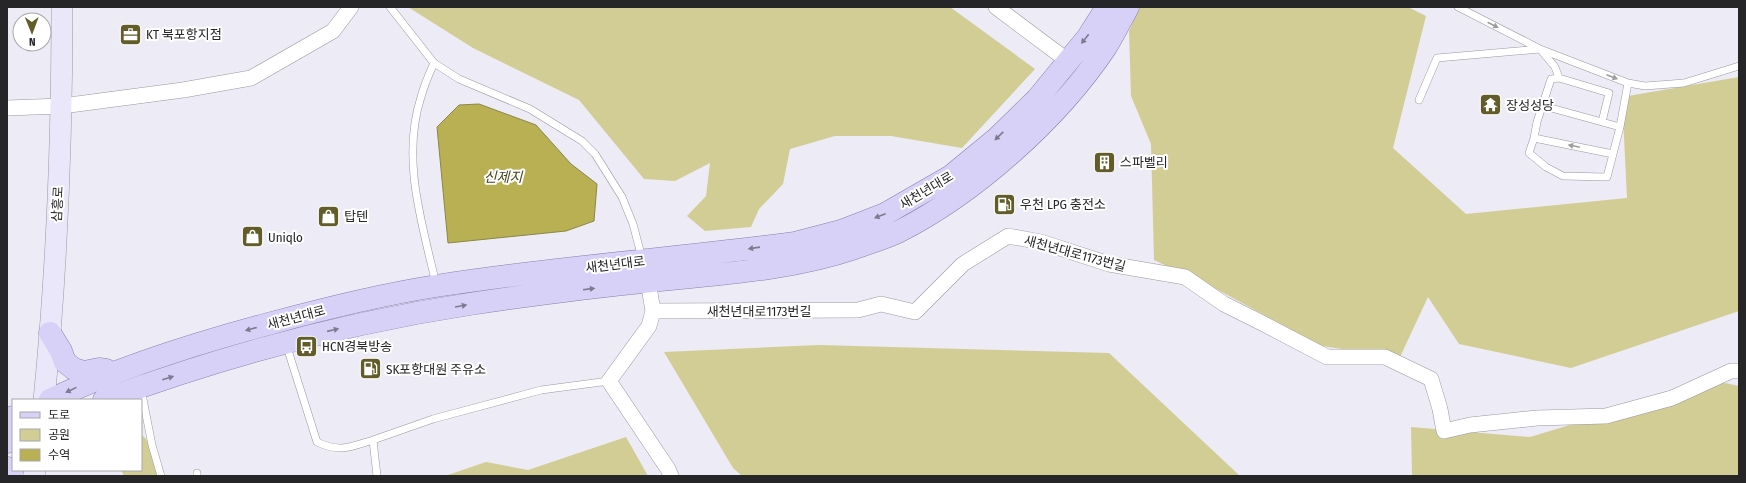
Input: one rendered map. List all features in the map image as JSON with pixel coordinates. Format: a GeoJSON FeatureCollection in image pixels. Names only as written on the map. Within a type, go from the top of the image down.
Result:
{"type":"FeatureCollection","features":[{"type":"Feature","properties":{"kind":"main road","name":"새천년대로"},"geometry":{"type":"LineString","coordinates":[[712,264],[841,231],[885,214],[951,176],[996,139],[1037,99],[1088,37],[1107,7]]}},
{"type":"Feature","properties":{"kind":"main road","name":"새천년대로"},"geometry":{"type":"LineString","coordinates":[[52,399],[87,382],[164,354],[302,315],[370,298],[437,286],[553,271],[646,271],[712,264],[799,263],[853,249],[897,232],[952,199],[1003,160],[1048,118],[1084,76],[1107,46],[1128,7]]}},
{"type":"Feature","properties":{"kind":"main road"},"geometry":{"type":"LineString","coordinates":[[553,271],[556,293]]}},
{"type":"Feature","properties":{"kind":"main road","name":"새천년대로"},"geometry":{"type":"LineString","coordinates":[[110,398],[140,387],[286,342],[373,321],[470,304],[556,293],[646,271]]}},
{"type":"Feature","properties":{"kind":"main road"},"geometry":{"type":"LineString","coordinates":[[50,333],[62,351],[65,362],[74,369],[84,372],[99,369],[117,371]]}},
{"type":"Feature","properties":{"kind":"main road"},"geometry":{"type":"LineString","coordinates":[[110,398],[114,386],[118,381],[153,368],[164,354]]}},
{"type":"Feature","properties":{"kind":"main road"},"geometry":{"type":"LineString","coordinates":[[7,468],[13,476]]}},
{"type":"Feature","properties":{"kind":"street","name":"삼흥로"},"geometry":{"type":"LineString","coordinates":[[44,399],[50,333],[62,106],[62,7]]}},
{"type":"Feature","properties":{"kind":"street"},"geometry":{"type":"LineString","coordinates":[[7,108],[62,106],[183,90],[251,78],[334,31],[351,7]]}},
{"type":"Feature","properties":{"kind":"street"},"geometry":{"type":"LineString","coordinates":[[996,7],[1068,61]]}},
{"type":"Feature","properties":{"kind":"street","name":"새천년대로1173번길"},"geometry":{"type":"LineString","coordinates":[[653,311],[858,310],[881,304],[915,312],[963,264],[1008,236],[1041,242],[1109,264],[1186,277],[1224,304],[1327,357],[1385,357],[1431,379],[1440,409],[1444,431],[1470,425],[1537,418],[1606,416],[1672,398],[1731,371],[1739,371]]}},
{"type":"Feature","properties":{"kind":"street"},"geometry":{"type":"LineString","coordinates":[[646,271],[653,311],[649,326],[609,382],[668,469],[671,476]]}},
{"type":"Feature","properties":{"kind":"lane"},"geometry":{"type":"LineString","coordinates":[[390,7],[434,63],[459,79],[530,109],[582,141],[595,154],[622,197],[633,224],[646,271]]}},
{"type":"Feature","properties":{"kind":"lane"},"geometry":{"type":"LineString","coordinates":[[1458,7],[1540,49],[1628,83],[1645,86],[1684,83],[1739,66]]}},
{"type":"Feature","properties":{"kind":"lane"},"geometry":{"type":"LineString","coordinates":[[1540,49],[1555,67],[1559,78]]}},
{"type":"Feature","properties":{"kind":"lane"},"geometry":{"type":"LineString","coordinates":[[1419,100],[1437,58],[1540,49]]}},
{"type":"Feature","properties":{"kind":"lane"},"geometry":{"type":"LineString","coordinates":[[434,63],[420,98],[413,145],[414,190],[437,286]]}},
{"type":"Feature","properties":{"kind":"lane"},"geometry":{"type":"LineString","coordinates":[[1602,122],[1609,93],[1559,78],[1551,79],[1529,153],[1546,167],[1564,176],[1607,177],[1620,127],[1628,83]]}},
{"type":"Feature","properties":{"kind":"lane"},"geometry":{"type":"LineString","coordinates":[[1544,106],[1620,127]]}},
{"type":"Feature","properties":{"kind":"lane"},"geometry":{"type":"LineString","coordinates":[[1534,138],[1612,154]]}},
{"type":"Feature","properties":{"kind":"lane"},"geometry":{"type":"LineString","coordinates":[[286,342],[317,442],[330,448],[346,448],[433,419],[542,390],[609,382]]}},
{"type":"Feature","properties":{"kind":"lane"},"geometry":{"type":"LineString","coordinates":[[140,387],[152,445],[161,476]]}},
{"type":"Feature","properties":{"kind":"lane"},"geometry":{"type":"LineString","coordinates":[[373,440],[377,476]]}},
{"type":"Feature","properties":{"kind":"green space"},"geometry":{"type":"Polygon","coordinates":[[[408,7],[950,7],[1035,69],[962,148],[891,136],[835,136],[790,149],[783,184],[759,209],[751,227],[705,231],[687,216],[706,196],[710,163],[675,181],[644,179],[579,100],[473,48],[408,7]]]}},
{"type":"Feature","properties":{"kind":"green space"},"geometry":{"type":"Polygon","coordinates":[[[1140,7],[1408,7],[1426,16],[1393,148],[1466,214],[1627,198],[1622,97],[1739,77],[1739,311],[1571,368],[1459,344],[1428,297],[1400,357],[1321,346],[1220,291],[1154,260],[1151,144],[1131,96],[1129,31],[1140,7]]]}},
{"type":"Feature","properties":{"kind":"green space"},"geometry":{"type":"Polygon","coordinates":[[[819,345],[1109,353],[1240,476],[742,476],[733,468],[664,352],[819,345]]]}},
{"type":"Feature","properties":{"kind":"green space"},"geometry":{"type":"Polygon","coordinates":[[[1716,381],[1739,386],[1739,476],[1412,476],[1411,427],[1530,437],[1716,381]]]}},
{"type":"Feature","properties":{"kind":"green space"},"geometry":{"type":"Polygon","coordinates":[[[142,435],[146,439],[162,476],[124,476],[122,471],[142,471],[142,435]]]}},
{"type":"Feature","properties":{"kind":"green space"},"geometry":{"type":"Polygon","coordinates":[[[626,437],[648,476],[445,476],[486,462],[528,470],[626,437]]]}},
{"type":"Feature","properties":{"kind":"water","name":"신제지"},"geometry":{"type":"Polygon","coordinates":[[[479,104],[536,125],[571,164],[597,184],[594,221],[566,231],[448,243],[437,127],[459,105],[479,104]]]}},
{"type":"Feature","properties":{"kind":"place","name":"KT 북포항지점"},"geometry":{"type":"Point","coordinates":[130,34]}},
{"type":"Feature","properties":{"kind":"place","name":"장성성당"},"geometry":{"type":"Point","coordinates":[1491,105]}},
{"type":"Feature","properties":{"kind":"place","name":"스파벨리"},"geometry":{"type":"Point","coordinates":[1104,162]}},
{"type":"Feature","properties":{"kind":"place","name":"우천 LPG 충전소"},"geometry":{"type":"Point","coordinates":[1005,204]}},
{"type":"Feature","properties":{"kind":"place","name":"탑텐"},"geometry":{"type":"Point","coordinates":[329,216]}},
{"type":"Feature","properties":{"kind":"place","name":"Uniqlo"},"geometry":{"type":"Point","coordinates":[252,237]}},
{"type":"Feature","properties":{"kind":"place","name":"HCN경북방송"},"geometry":{"type":"Point","coordinates":[306,346]}},
{"type":"Feature","properties":{"kind":"place","name":"SK포항대원 주유소"},"geometry":{"type":"Point","coordinates":[371,369]}}]}
